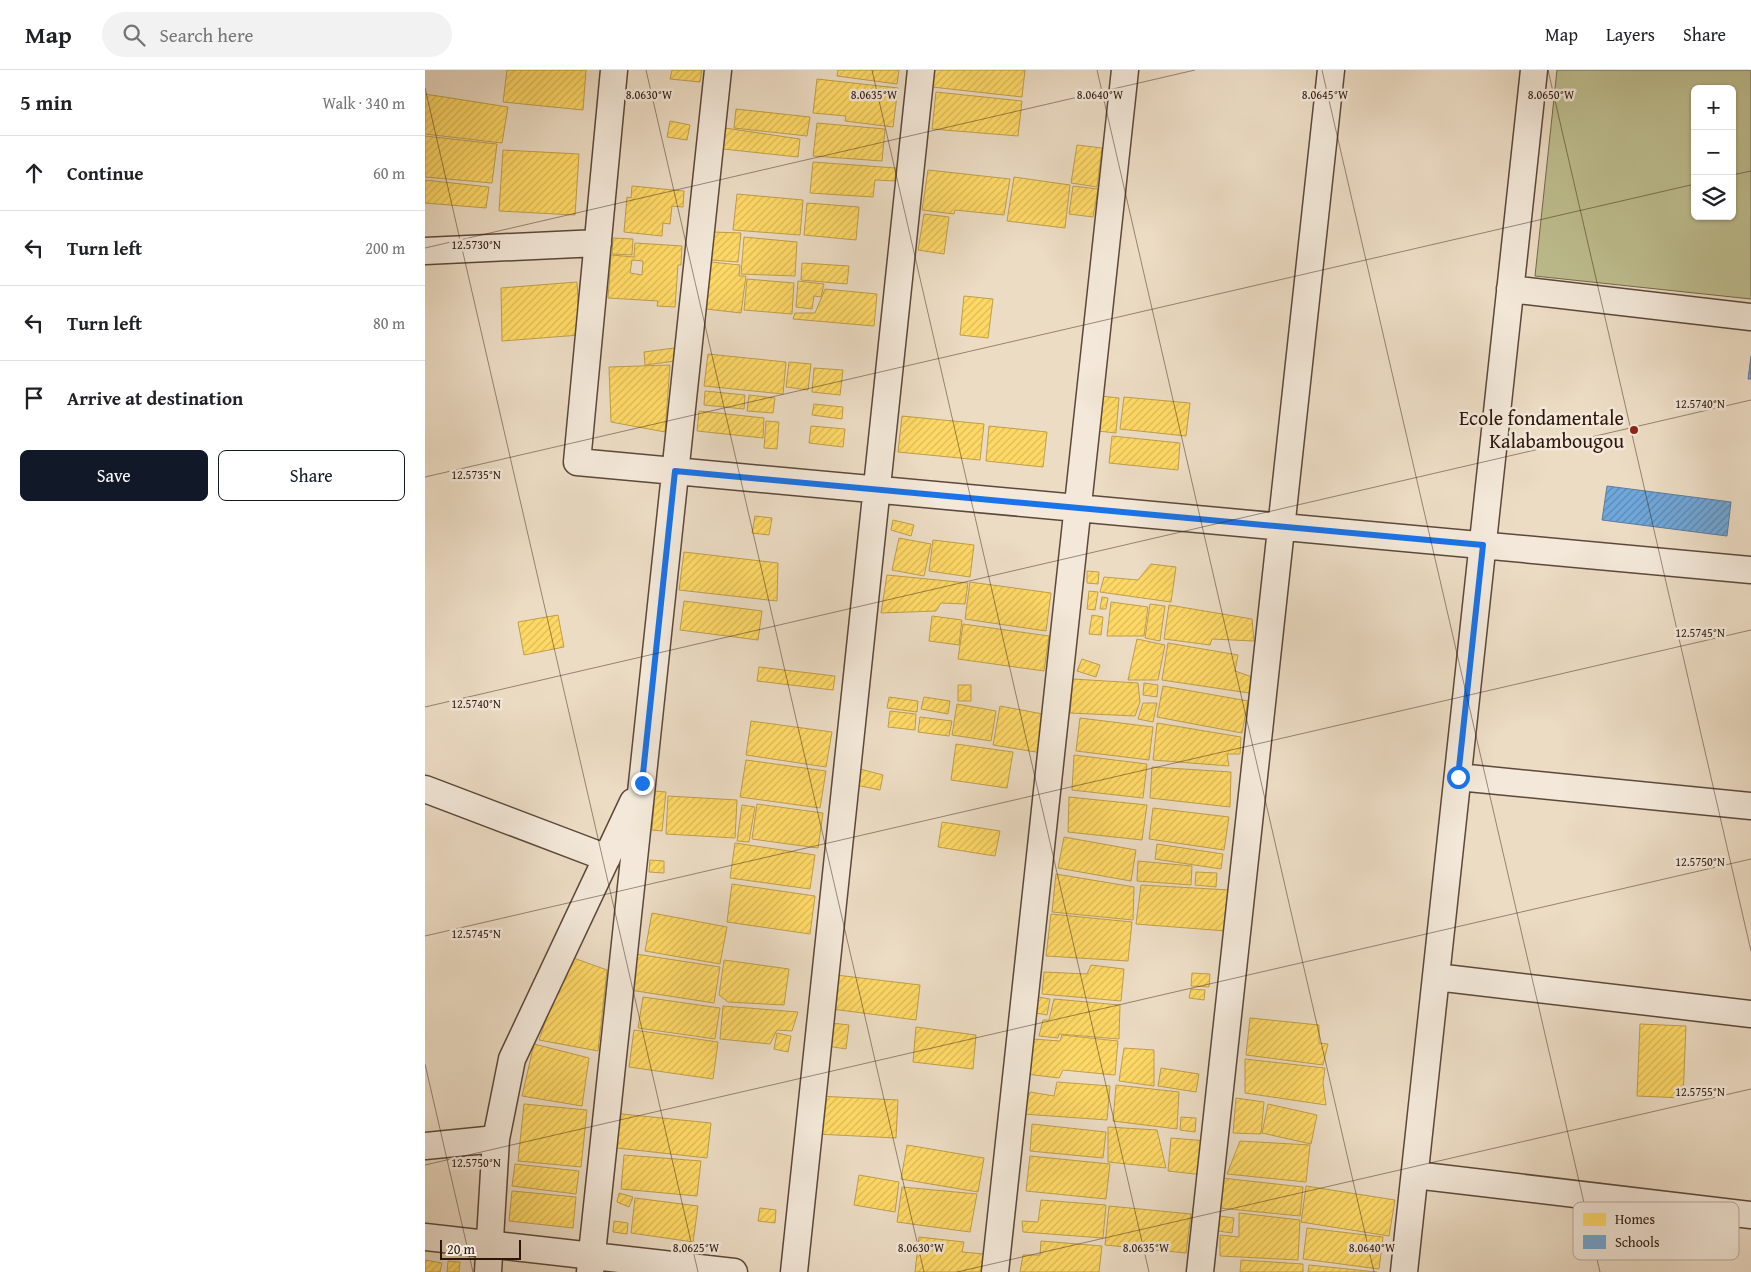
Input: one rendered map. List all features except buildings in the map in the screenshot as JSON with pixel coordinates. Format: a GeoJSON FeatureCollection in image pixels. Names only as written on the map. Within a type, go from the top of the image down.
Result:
{"type":"FeatureCollection","features":[{"type":"Feature","properties":{"kind":"street"},"geometry":{"type":"LineString","coordinates":[[614,70],[577,462],[1751,570]]}},
{"type":"Feature","properties":{"kind":"street"},"geometry":{"type":"LineString","coordinates":[[591,1264],[718,70]]}},
{"type":"Feature","properties":{"kind":"street"},"geometry":{"type":"LineString","coordinates":[[794,1272],[921,70]]}},
{"type":"Feature","properties":{"kind":"street"},"geometry":{"type":"LineString","coordinates":[[995,1272],[1125,70]]}},
{"type":"Feature","properties":{"kind":"street"},"geometry":{"type":"LineString","coordinates":[[1200,1272],[1331,70]]}},
{"type":"Feature","properties":{"kind":"street"},"geometry":{"type":"LineString","coordinates":[[1404,1272],[1534,70]]}},
{"type":"Feature","properties":{"kind":"street"},"geometry":{"type":"LineString","coordinates":[[425,251],[598,243]]}},
{"type":"Feature","properties":{"kind":"street"},"geometry":{"type":"LineString","coordinates":[[1511,289],[1751,318]]}},
{"type":"Feature","properties":{"kind":"street"},"geometry":{"type":"LineString","coordinates":[[1458,777],[1751,806]]}},
{"type":"Feature","properties":{"kind":"street"},"geometry":{"type":"LineString","coordinates":[[489,1272],[496,1140],[512,1059],[642,783]]}},
{"type":"Feature","properties":{"kind":"street"},"geometry":{"type":"LineString","coordinates":[[425,789],[607,858]]}},
{"type":"Feature","properties":{"kind":"street"},"geometry":{"type":"LineString","coordinates":[[1436,978],[1751,1014]]}},
{"type":"Feature","properties":{"kind":"street"},"geometry":{"type":"LineString","coordinates":[[425,1146],[496,1140]]}},
{"type":"Feature","properties":{"kind":"street"},"geometry":{"type":"LineString","coordinates":[[1415,1175],[1642,1202]]}},
{"type":"Feature","properties":{"kind":"street"},"geometry":{"type":"LineString","coordinates":[[425,1237],[491,1245],[591,1264],[734,1272]]}},
{"type":"Feature","properties":{"kind":"green space"},"geometry":{"type":"Polygon","coordinates":[[[1557,70],[1751,70],[1751,299],[1535,276],[1557,70]]]}},
{"type":"Feature","properties":{"kind":"place","name":"Ecole fondamentale Kalabambougou"},"geometry":{"type":"Point","coordinates":[1634,430]}},
{"type":"Feature","properties":{"kind":"route"},"geometry":{"type":"LineString","coordinates":[[642,783],[675,471],[1483,545],[1458,777]]}}]}
